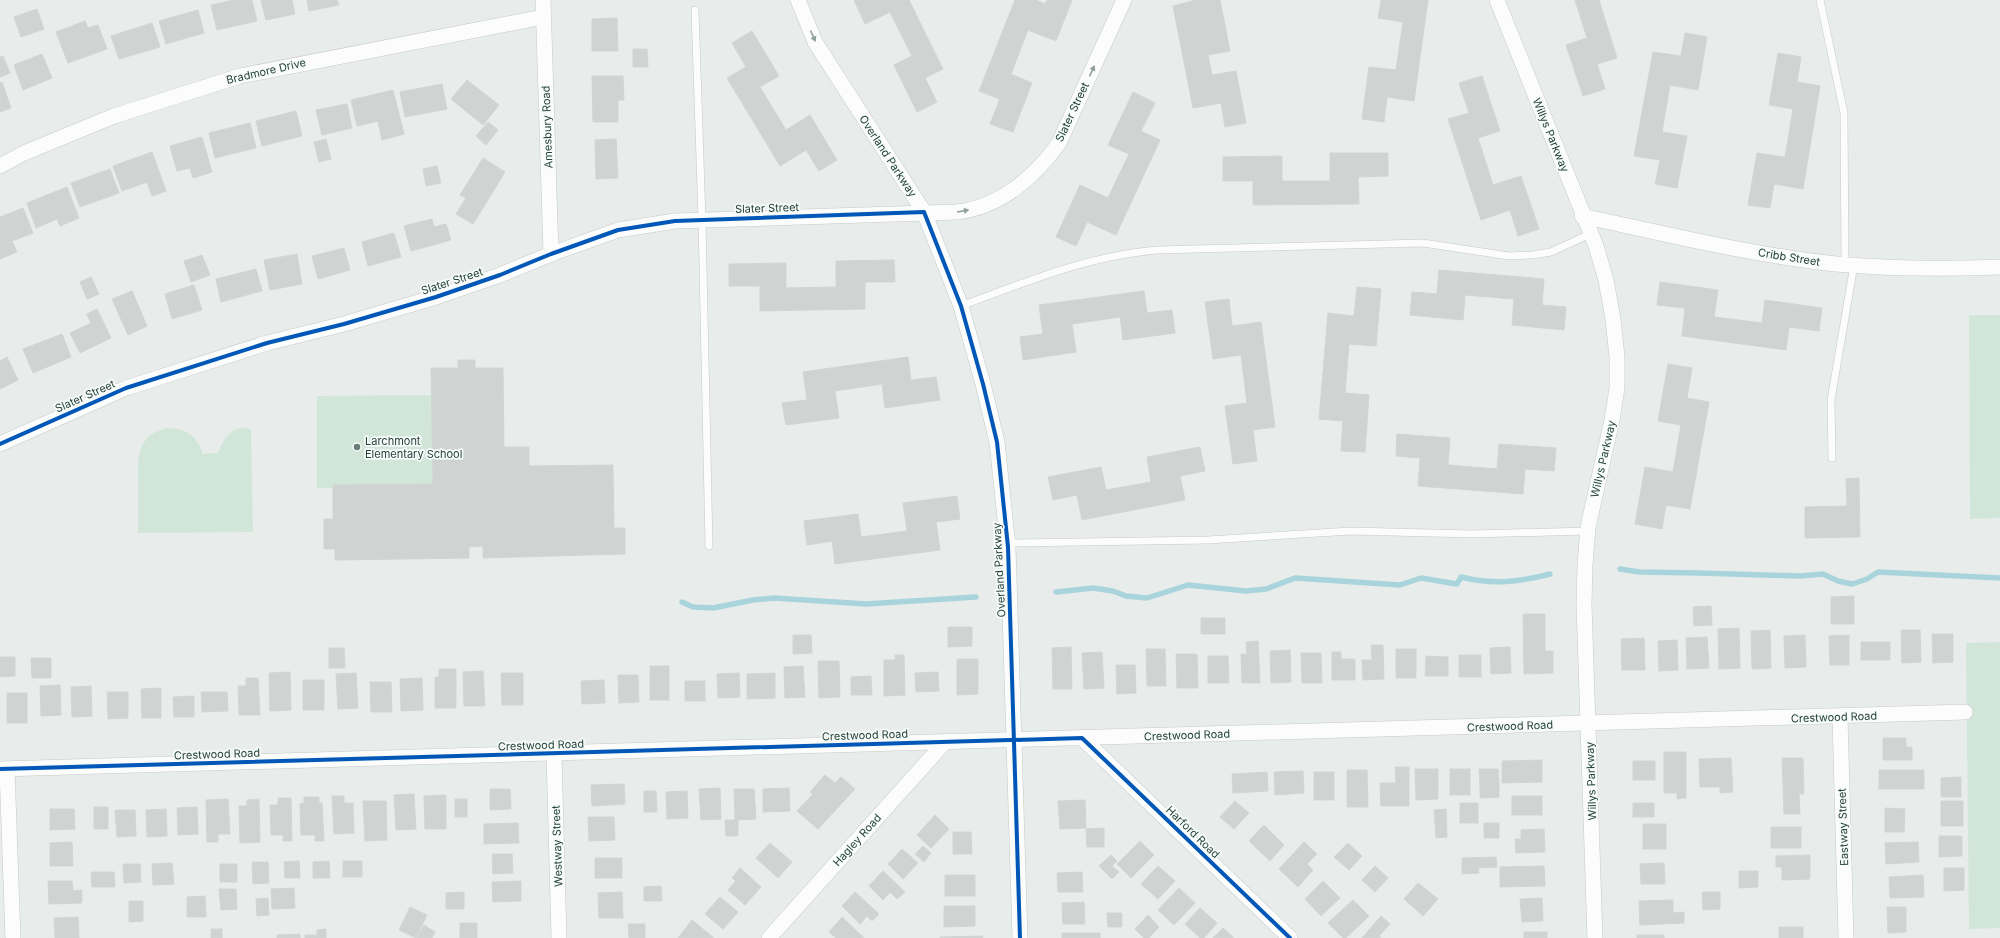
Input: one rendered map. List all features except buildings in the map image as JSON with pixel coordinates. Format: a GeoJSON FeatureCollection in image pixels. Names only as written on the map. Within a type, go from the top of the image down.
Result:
{"type":"FeatureCollection","features":[{"type":"Feature","properties":{"kind":"street","name":"Amesbury Road"},"geometry":{"type":"LineString","coordinates":[[543,0],[551,254]]}},
{"type":"Feature","properties":{"kind":"street","name":"Overland Parkway"},"geometry":{"type":"LineString","coordinates":[[798,0],[815,42],[924,212],[961,306],[983,384],[997,442],[1008,543],[1020,938]]}},
{"type":"Feature","properties":{"kind":"street","name":"Slater Street"},"geometry":{"type":"LineString","coordinates":[[0,444],[126,388],[267,343],[344,324],[436,296],[500,275],[551,254],[618,230],[652,223],[957,212],[974,208],[1003,196],[1029,179],[1041,167],[1059,143],[1124,0]]}},
{"type":"Feature","properties":{"kind":"street","name":"Willys Parkway"},"geometry":{"type":"LineString","coordinates":[[1497,0],[1590,234],[1606,280],[1613,319],[1617,356],[1617,388],[1612,420],[1595,490],[1588,531],[1584,604],[1595,938]]}},
{"type":"Feature","properties":{"kind":"street","name":"Bradmore Drive"},"geometry":{"type":"LineString","coordinates":[[0,166],[38,147],[114,116],[240,76],[543,17]]}},
{"type":"Feature","properties":{"kind":"street","name":"Cribb Street"},"geometry":{"type":"LineString","coordinates":[[1582,216],[1755,252],[1849,265],[1942,269],[2000,268]]}},
{"type":"Feature","properties":{"kind":"street","name":"Crestwood Road"},"geometry":{"type":"LineString","coordinates":[[4,769],[1840,717],[1965,712]]}},
{"type":"Feature","properties":{"kind":"street","name":"Eastway Street"},"geometry":{"type":"LineString","coordinates":[[1840,717],[1846,938]]}},
{"type":"Feature","properties":{"kind":"street","name":"Harford Road"},"geometry":{"type":"LineString","coordinates":[[1082,738],[1290,938]]}},
{"type":"Feature","properties":{"kind":"street","name":"Hagley Road"},"geometry":{"type":"LineString","coordinates":[[769,938],[945,742]]}},
{"type":"Feature","properties":{"kind":"street","name":"Westway Street"},"geometry":{"type":"LineString","coordinates":[[554,753],[559,938]]}},
{"type":"Feature","properties":{"kind":"street"},"geometry":{"type":"LineString","coordinates":[[4,769],[13,938]]}},
{"type":"Feature","properties":{"kind":"lane"},"geometry":{"type":"LineString","coordinates":[[1820,0],[1844,113],[1849,265],[1831,400],[1832,458]]}},
{"type":"Feature","properties":{"kind":"lane"},"geometry":{"type":"LineString","coordinates":[[695,10],[702,220],[709,546]]}},
{"type":"Feature","properties":{"kind":"lane"},"geometry":{"type":"LineString","coordinates":[[961,306],[1076,264],[1127,252],[1423,243],[1509,256],[1551,252],[1590,234]]}},
{"type":"Feature","properties":{"kind":"lane"},"geometry":{"type":"LineString","coordinates":[[1008,543],[1208,540],[1351,532],[1472,534],[1588,531]]}},
{"type":"Feature","properties":{"kind":"green space"},"geometry":{"type":"Polygon","coordinates":[[[1969,315],[2000,315],[2000,518],[1970,519],[1969,315]]]}},
{"type":"Feature","properties":{"kind":"green space"},"geometry":{"type":"Polygon","coordinates":[[[432,395],[433,484],[333,485],[333,488],[317,488],[317,396],[432,395]]]}},
{"type":"Feature","properties":{"kind":"green space"},"geometry":{"type":"Polygon","coordinates":[[[169,428],[181,430],[191,435],[198,443],[203,454],[218,453],[226,437],[234,430],[245,428],[251,430],[253,532],[138,533],[138,466],[141,449],[144,442],[150,436],[158,431],[169,428]]]}},
{"type":"Feature","properties":{"kind":"green space"},"geometry":{"type":"Polygon","coordinates":[[[2000,642],[2000,928],[1969,929],[1966,643],[2000,642]]]}},
{"type":"Feature","properties":{"kind":"waterway"},"geometry":{"type":"LineString","coordinates":[[1620,569],[1639,572],[1801,576],[1823,574],[1838,581],[1852,584],[1867,579],[1878,572],[2000,578]]}},
{"type":"Feature","properties":{"kind":"waterway"},"geometry":{"type":"LineString","coordinates":[[1056,592],[1093,588],[1113,591],[1126,596],[1147,598],[1188,585],[1246,591],[1266,589],[1295,578],[1400,585],[1421,578],[1457,584],[1461,577],[1484,581],[1506,582],[1550,574]]}},
{"type":"Feature","properties":{"kind":"waterway"},"geometry":{"type":"LineString","coordinates":[[682,602],[693,607],[713,608],[753,600],[774,598],[866,604],[976,597]]}},
{"type":"Feature","properties":{"kind":"cycle path"},"geometry":{"type":"LineString","coordinates":[[0,444],[126,388],[267,343],[344,324],[436,297],[500,275],[551,254],[618,230],[675,221],[924,212],[961,306],[983,384],[997,442],[1008,547],[1020,938]]}},
{"type":"Feature","properties":{"kind":"cycle path"},"geometry":{"type":"LineString","coordinates":[[0,769],[1082,738],[1290,938]]}},
{"type":"Feature","properties":{"kind":"place","name":"Larchmont Elementary School"},"geometry":{"type":"Point","coordinates":[357,447]}}]}
